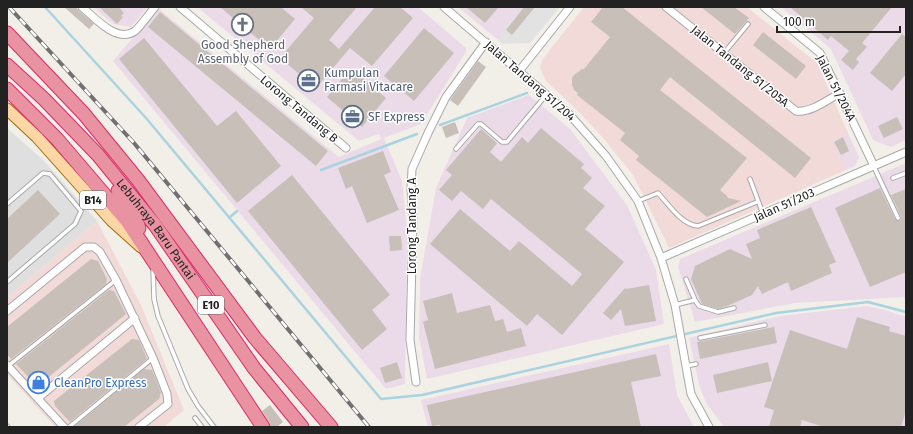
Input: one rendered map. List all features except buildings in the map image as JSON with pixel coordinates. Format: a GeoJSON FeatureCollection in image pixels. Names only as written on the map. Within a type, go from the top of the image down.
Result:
{"type":"FeatureCollection","features":[{"type":"Feature","properties":{"kind":"highway"},"geometry":{"type":"LineString","coordinates":[[7,33],[84,114],[138,180],[254,338],[331,427]]}},
{"type":"Feature","properties":{"kind":"highway"},"geometry":{"type":"LineString","coordinates":[[7,55],[138,180]]}},
{"type":"Feature","properties":{"kind":"highway","name":"Lebuhraya Baru Pantai"},"geometry":{"type":"LineString","coordinates":[[7,65],[44,99],[98,154],[155,225],[254,368],[302,427]]}},
{"type":"Feature","properties":{"kind":"highway"},"geometry":{"type":"LineString","coordinates":[[7,72],[67,131],[119,193],[134,215],[153,258]]}},
{"type":"Feature","properties":{"kind":"highway","name":"Lebuhraya Baru Pantai"},"geometry":{"type":"LineString","coordinates":[[7,89],[57,139],[127,221],[153,258],[263,427]]}},
{"type":"Feature","properties":{"kind":"main road","name":"B14"},"geometry":{"type":"LineString","coordinates":[[7,109],[37,137],[112,221],[153,258]]}},
{"type":"Feature","properties":{"kind":"street"},"geometry":{"type":"LineString","coordinates":[[82,7],[108,29],[120,35],[134,32],[155,7]]}},
{"type":"Feature","properties":{"kind":"street","name":"Lorong Tandang B"},"geometry":{"type":"LineString","coordinates":[[180,7],[346,148]]}},
{"type":"Feature","properties":{"kind":"street","name":"Jalan Tandang 51/204"},"geometry":{"type":"LineString","coordinates":[[444,7],[520,70],[570,115],[606,156],[638,201],[661,258],[675,305],[691,394],[709,427]]}},
{"type":"Feature","properties":{"kind":"street"},"geometry":{"type":"LineString","coordinates":[[520,70],[570,7]]}},
{"type":"Feature","properties":{"kind":"street","name":"Jalan 51/204A"},"geometry":{"type":"LineString","coordinates":[[764,7],[820,53],[874,166]]}},
{"type":"Feature","properties":{"kind":"street","name":"Jalan Tandang 51/205A"},"geometry":{"type":"LineString","coordinates":[[668,8],[796,110],[803,112],[809,110],[840,93]]}},
{"type":"Feature","properties":{"kind":"street","name":"Lorong Tandang A"},"geometry":{"type":"LineString","coordinates":[[416,382],[410,340],[414,220],[411,189],[412,169],[446,97],[486,42]]}},
{"type":"Feature","properties":{"kind":"street","name":"Jalan 51/203"},"geometry":{"type":"LineString","coordinates":[[661,258],[906,152]]}},
{"type":"Feature","properties":{"kind":"street"},"geometry":{"type":"LineString","coordinates":[[7,311],[85,247],[94,247],[100,252],[135,318],[167,394],[168,404],[139,427]]}},
{"type":"Feature","properties":{"kind":"street"},"geometry":{"type":"LineString","coordinates":[[38,398],[135,318]]}},
{"type":"Feature","properties":{"kind":"street"},"geometry":{"type":"LineString","coordinates":[[8,365],[64,427]]}},
{"type":"Feature","properties":{"kind":"lane"},"geometry":{"type":"LineString","coordinates":[[724,53],[748,24]]}},
{"type":"Feature","properties":{"kind":"lane"},"geometry":{"type":"LineString","coordinates":[[456,149],[478,124],[481,124],[502,142],[507,142],[547,94]]}},
{"type":"Feature","properties":{"kind":"lane"},"geometry":{"type":"LineString","coordinates":[[874,166],[898,218]]}},
{"type":"Feature","properties":{"kind":"lane"},"geometry":{"type":"LineString","coordinates":[[7,204],[43,173],[50,174],[81,212],[75,224],[7,282]]}},
{"type":"Feature","properties":{"kind":"lane"},"geometry":{"type":"LineString","coordinates":[[893,178],[906,173]]}},
{"type":"Feature","properties":{"kind":"lane"},"geometry":{"type":"LineString","coordinates":[[750,179],[757,202],[763,214]]}},
{"type":"Feature","properties":{"kind":"lane"},"geometry":{"type":"LineString","coordinates":[[638,201],[658,193],[681,218],[692,225],[698,226],[757,202]]}},
{"type":"Feature","properties":{"kind":"lane"},"geometry":{"type":"LineString","coordinates":[[153,258],[154,299],[158,316],[188,389],[198,406],[214,427]]}},
{"type":"Feature","properties":{"kind":"lane"},"geometry":{"type":"LineString","coordinates":[[686,279],[699,306],[718,312],[734,308]]}},
{"type":"Feature","properties":{"kind":"lane"},"geometry":{"type":"LineString","coordinates":[[8,365],[116,280]]}},
{"type":"Feature","properties":{"kind":"lane"},"geometry":{"type":"LineString","coordinates":[[675,305],[695,300]]}},
{"type":"Feature","properties":{"kind":"lane"},"geometry":{"type":"LineString","coordinates":[[700,338],[766,325]]}},
{"type":"Feature","properties":{"kind":"lane"},"geometry":{"type":"LineString","coordinates":[[69,427],[153,358]]}},
{"type":"Feature","properties":{"kind":"lane"},"geometry":{"type":"LineString","coordinates":[[686,366],[696,364]]}},
{"type":"Feature","properties":{"kind":"lane"},"geometry":{"type":"LineString","coordinates":[[195,418],[202,427]]}},
{"type":"Feature","properties":{"kind":"shaded area"},"geometry":{"type":"Polygon","coordinates":[[[93,7],[148,7],[131,27],[113,24],[93,7]]]}},
{"type":"Feature","properties":{"kind":"shaded area"},"geometry":{"type":"Polygon","coordinates":[[[197,7],[418,7],[466,48],[466,52],[421,124],[384,138],[402,181],[407,230],[405,384],[386,389],[113,61],[158,8],[339,157],[381,139],[379,134],[359,141],[197,7]]]}},
{"type":"Feature","properties":{"kind":"shaded area"},"geometry":{"type":"Polygon","coordinates":[[[458,7],[523,7],[497,39],[458,7]]]}},
{"type":"Feature","properties":{"kind":"shaded area"},"geometry":{"type":"Polygon","coordinates":[[[523,7],[560,7],[530,43],[502,44],[497,39],[523,7]]]}},
{"type":"Feature","properties":{"kind":"shaded area"},"geometry":{"type":"Polygon","coordinates":[[[584,7],[747,7],[817,63],[848,133],[832,141],[846,170],[669,248],[633,175],[603,138],[578,111],[545,80],[540,68],[542,60],[584,7]]]}},
{"type":"Feature","properties":{"kind":"shaded area"},"geometry":{"type":"Polygon","coordinates":[[[781,7],[906,7],[906,140],[891,147],[873,140],[831,49],[781,7]]]}},
{"type":"Feature","properties":{"kind":"shaded area"},"geometry":{"type":"Polygon","coordinates":[[[529,95],[570,129],[627,205],[656,270],[664,324],[427,379],[419,337],[420,279],[436,188],[467,118],[529,95]]]}},
{"type":"Feature","properties":{"kind":"shaded area"},"geometry":{"type":"Polygon","coordinates":[[[7,128],[43,160],[97,221],[7,298],[7,128]]]}},
{"type":"Feature","properties":{"kind":"shaded area"},"geometry":{"type":"Polygon","coordinates":[[[848,133],[859,157],[855,166],[846,170],[831,141],[848,133]]]}},
{"type":"Feature","properties":{"kind":"shaded area"},"geometry":{"type":"Polygon","coordinates":[[[906,163],[906,297],[795,303],[695,322],[678,267],[680,259],[906,163]]]}},
{"type":"Feature","properties":{"kind":"shaded area"},"geometry":{"type":"Polygon","coordinates":[[[97,221],[141,305],[184,410],[164,427],[55,427],[7,374],[7,298],[97,221]]]}},
{"type":"Feature","properties":{"kind":"shaded area"},"geometry":{"type":"Polygon","coordinates":[[[867,306],[906,317],[906,427],[724,427],[706,403],[699,385],[689,338],[780,316],[867,306]]]}},
{"type":"Feature","properties":{"kind":"shaded area"},"geometry":{"type":"Polygon","coordinates":[[[669,344],[677,395],[694,427],[428,427],[421,400],[669,344]]]}},
{"type":"Feature","properties":{"kind":"waterway"},"geometry":{"type":"LineString","coordinates":[[45,7],[146,118],[381,399],[422,395],[776,313],[868,302],[906,312]]}},
{"type":"Feature","properties":{"kind":"waterway"},"geometry":{"type":"LineString","coordinates":[[440,125],[527,93]]}},
{"type":"Feature","properties":{"kind":"waterway"},"geometry":{"type":"LineString","coordinates":[[321,170],[417,134]]}},
{"type":"Feature","properties":{"kind":"waterway"},"geometry":{"type":"LineString","coordinates":[[229,218],[237,211]]}},
{"type":"Feature","properties":{"kind":"railway"},"geometry":{"type":"LineString","coordinates":[[9,7],[134,143],[369,427]]}},
{"type":"Feature","properties":{"kind":"place","name":"Good Shepherd Assembly of God"},"geometry":{"type":"Point","coordinates":[243,24]}},
{"type":"Feature","properties":{"kind":"place","name":"Kumpulan Farmasi Vitacare"},"geometry":{"type":"Point","coordinates":[308,80]}},
{"type":"Feature","properties":{"kind":"place","name":"SF Express"},"geometry":{"type":"Point","coordinates":[352,117]}},
{"type":"Feature","properties":{"kind":"place","name":"CleanPro Express"},"geometry":{"type":"Point","coordinates":[38,383]}}]}
